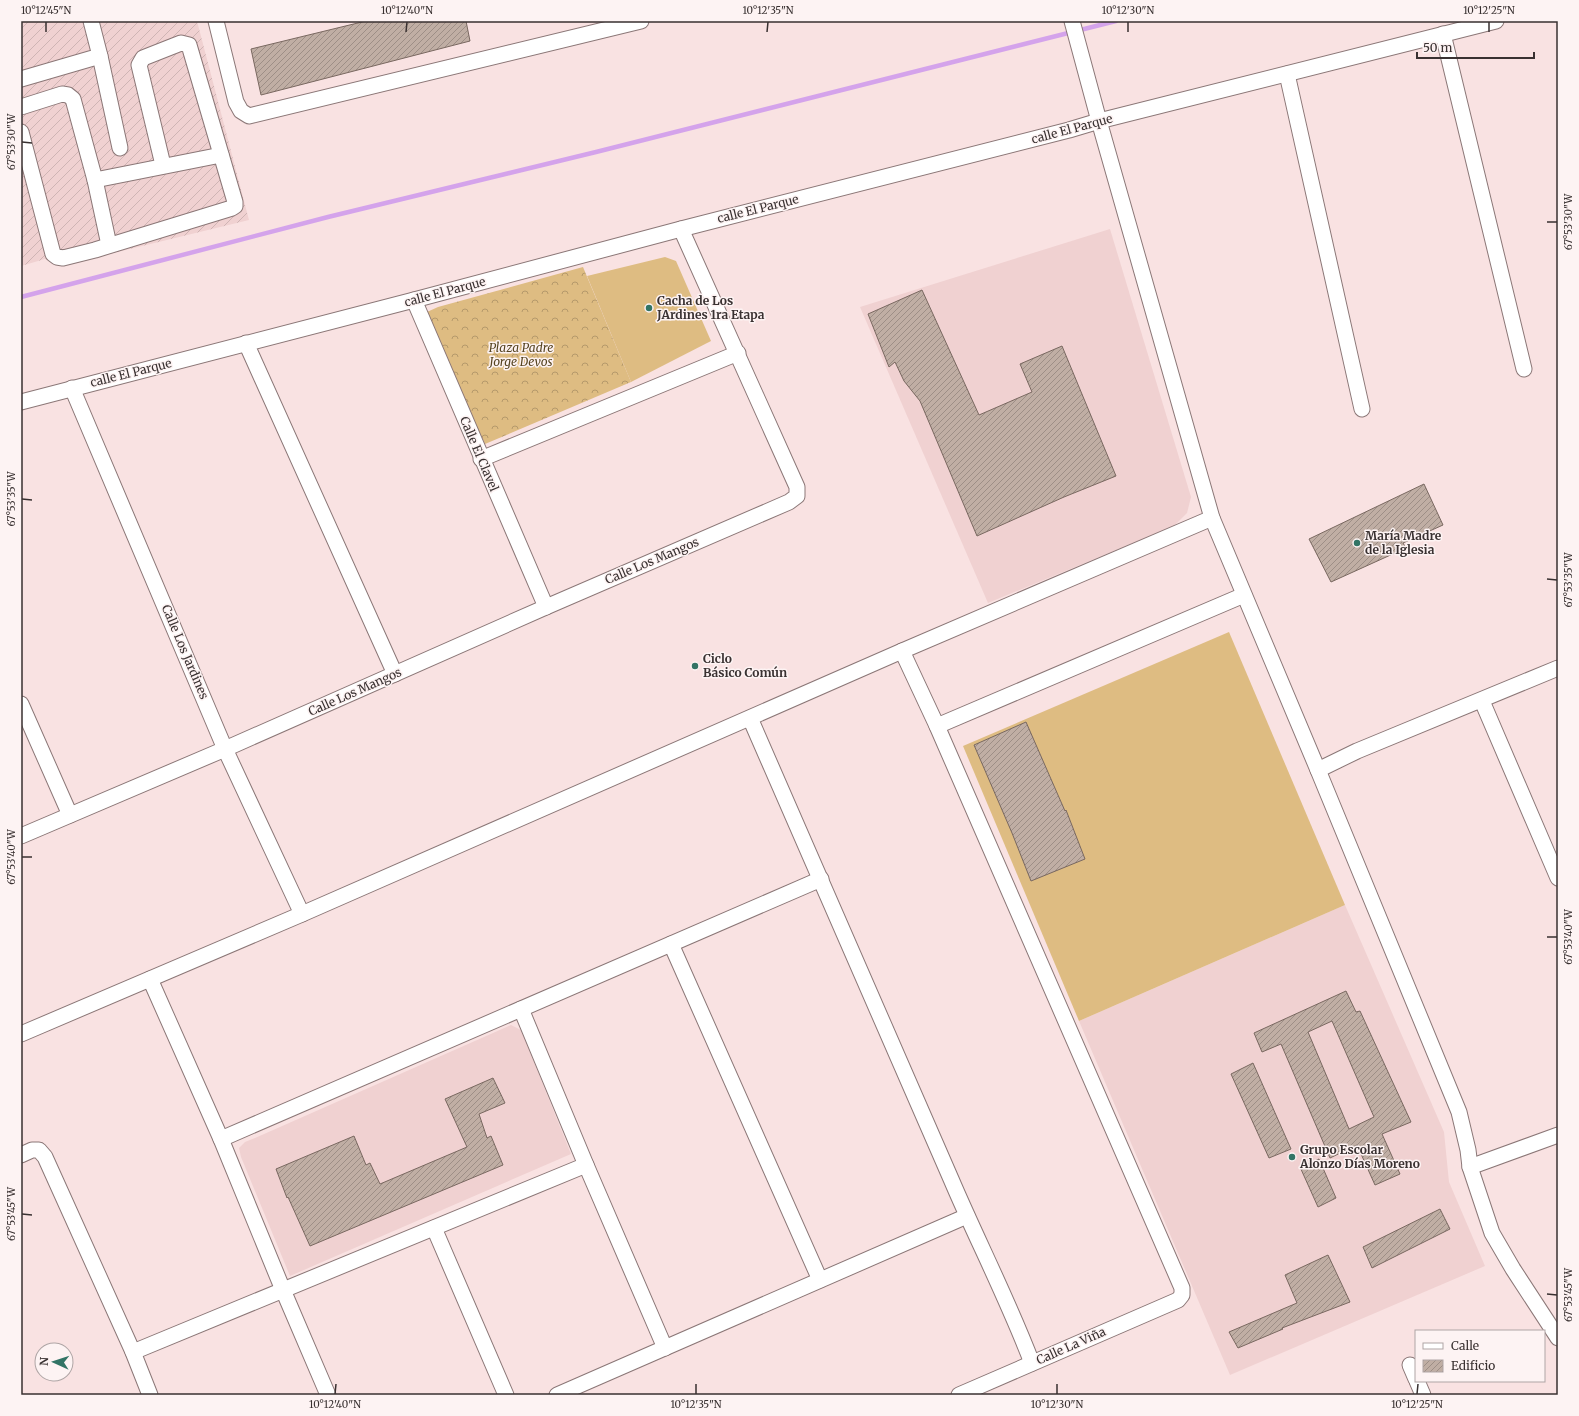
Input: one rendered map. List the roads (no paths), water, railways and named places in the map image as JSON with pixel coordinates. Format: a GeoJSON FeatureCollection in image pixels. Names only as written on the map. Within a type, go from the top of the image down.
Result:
{"type":"FeatureCollection","features":[{"type":"Feature","properties":{"kind":"street"},"geometry":{"type":"LineString","coordinates":[[91,21],[120,148]]}},
{"type":"Feature","properties":{"kind":"street"},"geometry":{"type":"LineString","coordinates":[[216,21],[236,102],[241,111],[249,116],[641,21]]}},
{"type":"Feature","properties":{"kind":"street","name":"calle El Parque"},"geometry":{"type":"LineString","coordinates":[[21,402],[1099,121],[1496,21]]}},
{"type":"Feature","properties":{"kind":"street"},"geometry":{"type":"LineString","coordinates":[[1072,22],[1212,518],[1459,1112],[1468,1150],[1470,1167],[1492,1233],[1513,1270],[1558,1338]]}},
{"type":"Feature","properties":{"kind":"street"},"geometry":{"type":"LineString","coordinates":[[1443,34],[1524,369]]}},
{"type":"Feature","properties":{"kind":"street"},"geometry":{"type":"LineString","coordinates":[[21,132],[53,254],[57,257],[63,258],[95,250],[171,228],[232,208],[235,206],[235,202],[189,45],[181,43],[143,58],[138,65],[163,165]]}},
{"type":"Feature","properties":{"kind":"street"},"geometry":{"type":"LineString","coordinates":[[21,78],[100,56]]}},
{"type":"Feature","properties":{"kind":"street"},"geometry":{"type":"LineString","coordinates":[[1287,74],[1362,409]]}},
{"type":"Feature","properties":{"kind":"street"},"geometry":{"type":"LineString","coordinates":[[21,107],[62,94],[68,95],[73,100],[95,180],[109,245]]}},
{"type":"Feature","properties":{"kind":"street"},"geometry":{"type":"LineString","coordinates":[[95,180],[163,165],[221,155]]}},
{"type":"Feature","properties":{"kind":"street","name":"Calle Los Mangos"},"geometry":{"type":"LineString","coordinates":[[232,746],[789,502],[798,496],[797,487],[681,229]]}},
{"type":"Feature","properties":{"kind":"street","name":"Calle El Clavel"},"geometry":{"type":"LineString","coordinates":[[414,300],[481,460],[546,608]]}},
{"type":"Feature","properties":{"kind":"street"},"geometry":{"type":"LineString","coordinates":[[246,343],[395,674]]}},
{"type":"Feature","properties":{"kind":"street"},"geometry":{"type":"LineString","coordinates":[[481,460],[738,353]]}},
{"type":"Feature","properties":{"kind":"street","name":"Calle Los Jardines"},"geometry":{"type":"LineString","coordinates":[[72,388],[232,746],[302,914]]}},
{"type":"Feature","properties":{"kind":"street"},"geometry":{"type":"LineString","coordinates":[[21,1034],[302,914],[902,651],[1212,518]]}},
{"type":"Feature","properties":{"kind":"street"},"geometry":{"type":"LineString","coordinates":[[902,651],[937,726],[1244,595]]}},
{"type":"Feature","properties":{"kind":"street"},"geometry":{"type":"LineString","coordinates":[[1318,770],[1357,751],[1482,701],[1558,668]]}},
{"type":"Feature","properties":{"kind":"street"},"geometry":{"type":"LineString","coordinates":[[1482,701],[1558,878]]}},
{"type":"Feature","properties":{"kind":"street"},"geometry":{"type":"LineString","coordinates":[[21,704],[70,815]]}},
{"type":"Feature","properties":{"kind":"street"},"geometry":{"type":"LineString","coordinates":[[750,718],[967,1216],[1021,1334],[1032,1363]]}},
{"type":"Feature","properties":{"kind":"street","name":"Calle La Viña"},"geometry":{"type":"LineString","coordinates":[[937,726],[1182,1288],[1182,1295],[1178,1300],[959,1395]]}},
{"type":"Feature","properties":{"kind":"street"},"geometry":{"type":"LineString","coordinates":[[21,836],[232,746]]}},
{"type":"Feature","properties":{"kind":"street"},"geometry":{"type":"LineString","coordinates":[[221,1139],[821,879]]}},
{"type":"Feature","properties":{"kind":"street"},"geometry":{"type":"LineString","coordinates":[[671,944],[820,1280]]}},
{"type":"Feature","properties":{"kind":"street"},"geometry":{"type":"LineString","coordinates":[[150,979],[221,1139],[328,1395]]}},
{"type":"Feature","properties":{"kind":"street"},"geometry":{"type":"LineString","coordinates":[[521,1009],[665,1348]]}},
{"type":"Feature","properties":{"kind":"street"},"geometry":{"type":"LineString","coordinates":[[1470,1167],[1558,1134]]}},
{"type":"Feature","properties":{"kind":"street"},"geometry":{"type":"LineString","coordinates":[[21,1155],[32,1150],[39,1150],[45,1157],[133,1352],[150,1395]]}},
{"type":"Feature","properties":{"kind":"street"},"geometry":{"type":"LineString","coordinates":[[133,1352],[586,1165]]}},
{"type":"Feature","properties":{"kind":"street"},"geometry":{"type":"LineString","coordinates":[[556,1395],[967,1216]]}},
{"type":"Feature","properties":{"kind":"street"},"geometry":{"type":"LineString","coordinates":[[434,1228],[506,1395]]}},
{"type":"Feature","properties":{"kind":"street"},"geometry":{"type":"LineString","coordinates":[[1410,1365],[1415,1378]]}},
{"type":"Feature","properties":{"kind":"waterway"},"geometry":{"type":"LineString","coordinates":[[21,297],[328,217],[596,152],[1116,21]]}},
{"type":"Feature","properties":{"kind":"place","name":"Cacha de Los JArdines 1ra Etapa"},"geometry":{"type":"Point","coordinates":[649,308]}},
{"type":"Feature","properties":{"kind":"place","name":"María Madre de la Iglesia"},"geometry":{"type":"Point","coordinates":[1357,543]}},
{"type":"Feature","properties":{"kind":"place","name":"Ciclo Básico Común"},"geometry":{"type":"Point","coordinates":[695,666]}},
{"type":"Feature","properties":{"kind":"place","name":"Grupo Escolar Alonzo Días Moreno"},"geometry":{"type":"Point","coordinates":[1292,1157]}},
{"type":"Feature","properties":{"kind":"park label","name":"Plaza Padre Jorge Devos"},"geometry":{"type":"Point","coordinates":[521,355]}}]}
